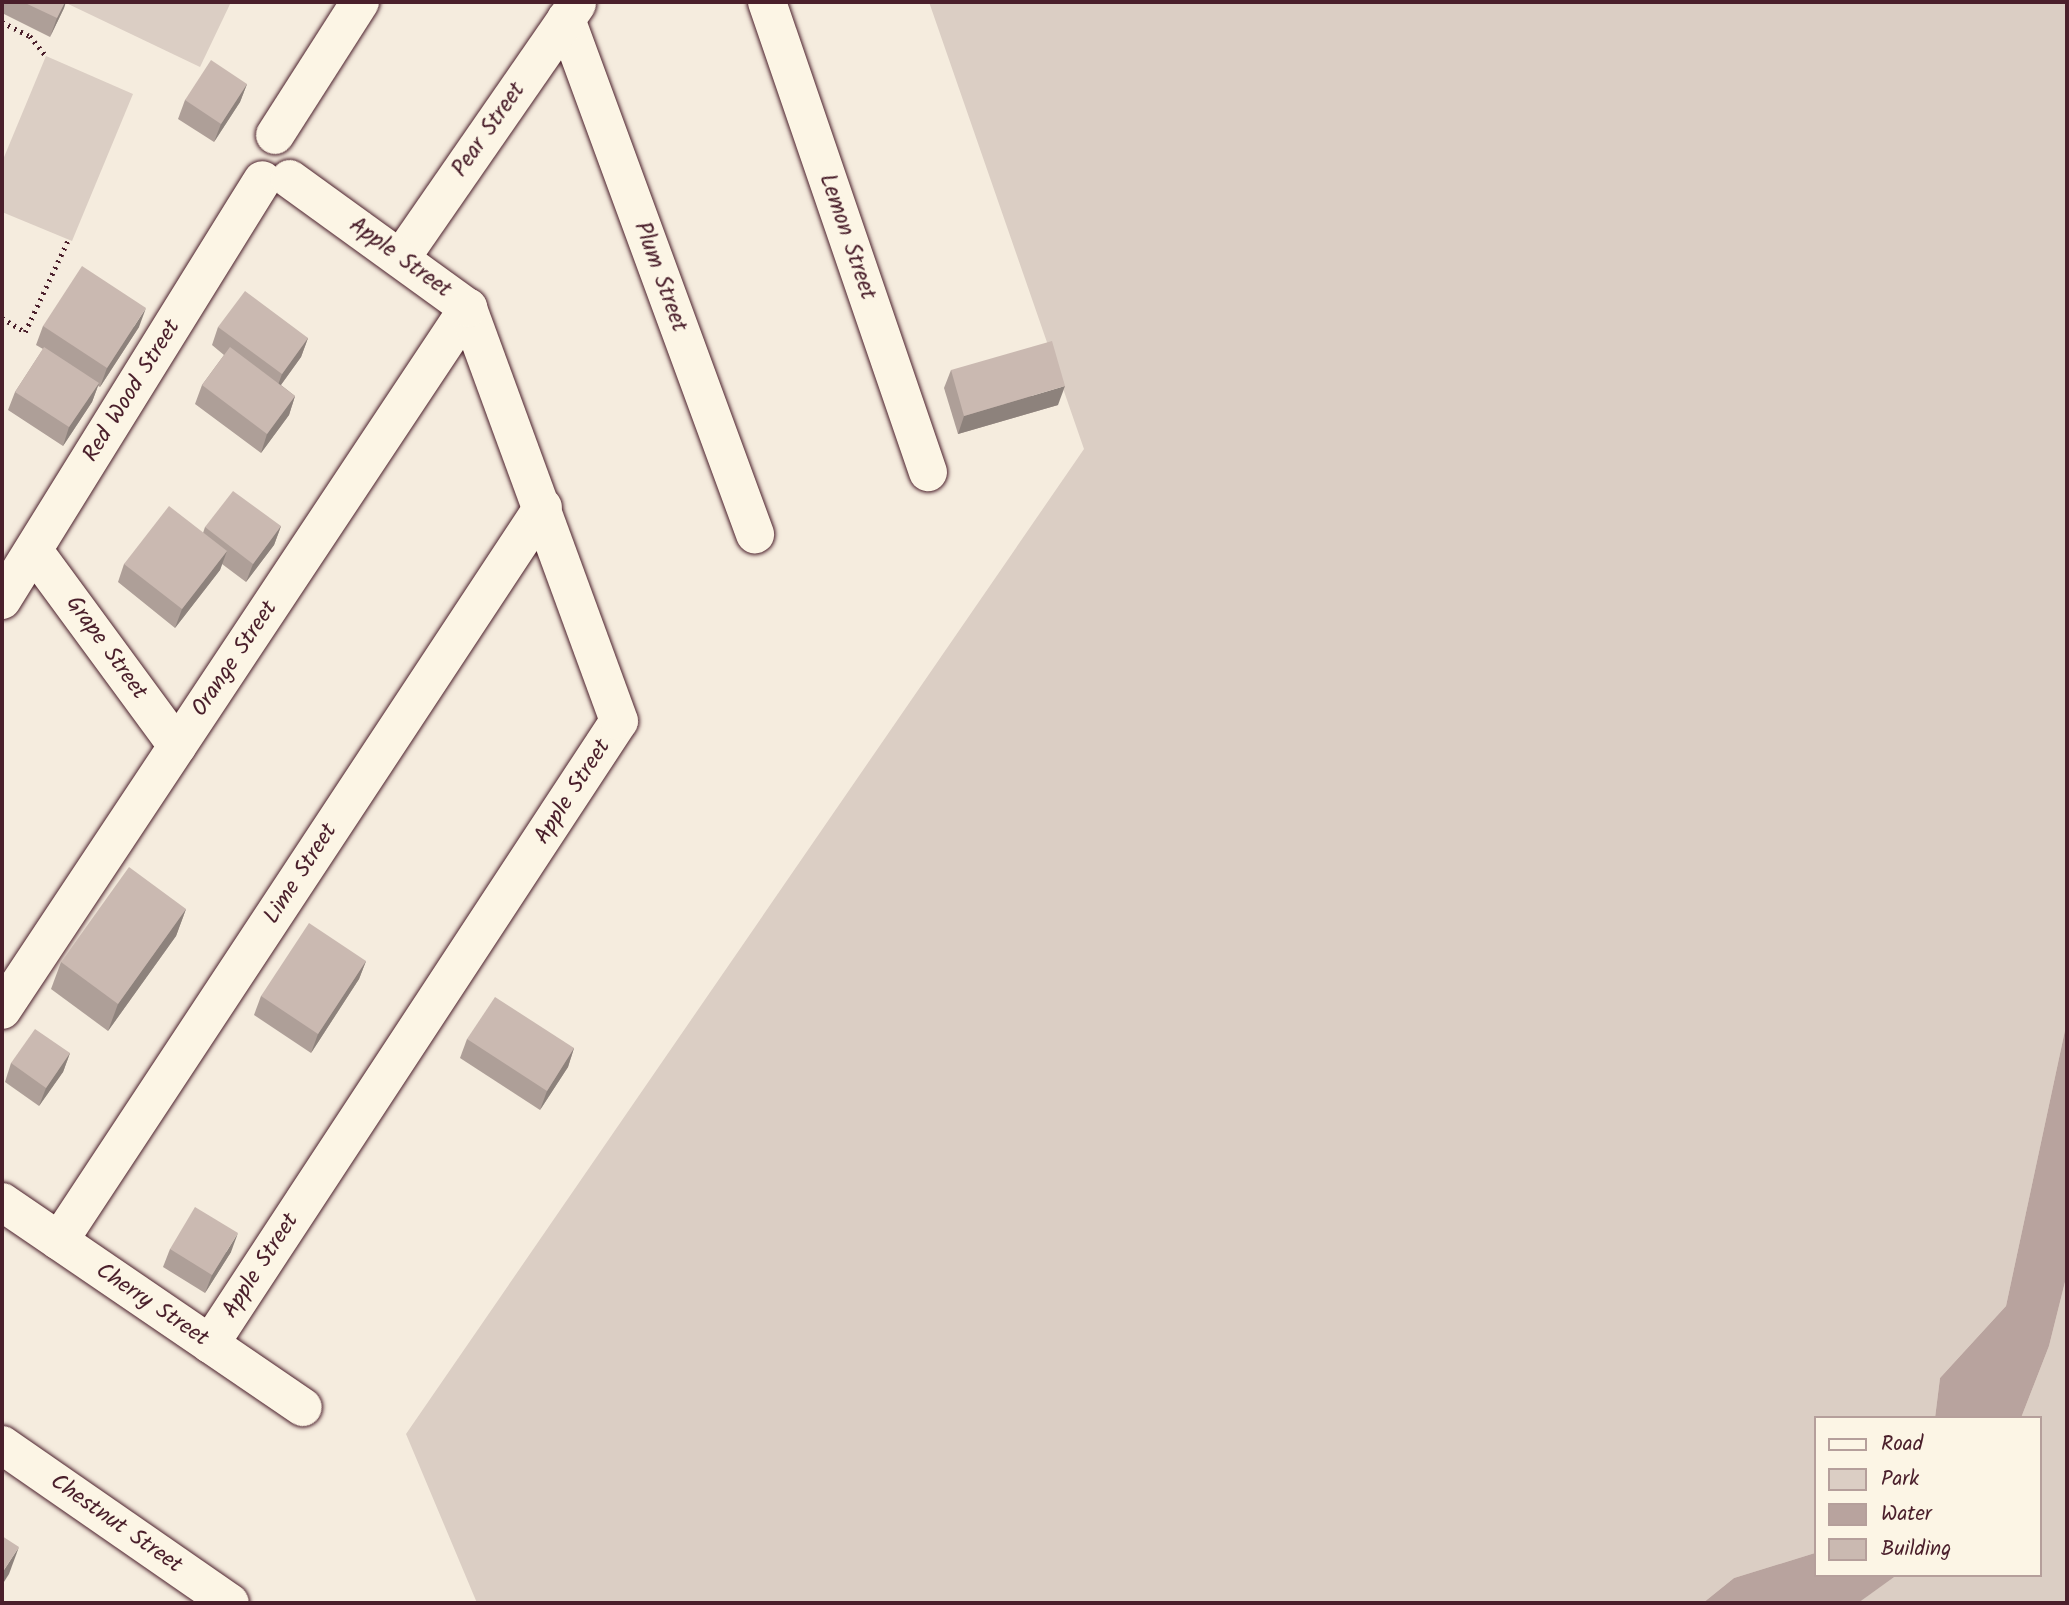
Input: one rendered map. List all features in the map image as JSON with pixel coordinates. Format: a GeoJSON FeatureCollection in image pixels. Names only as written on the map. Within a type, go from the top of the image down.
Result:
{"type":"FeatureCollection","features":[{"type":"Feature","properties":{"kind":"street"},"geometry":{"type":"LineString","coordinates":[[276,180],[297,170],[296,146],[275,135],[360,2]]}},
{"type":"Feature","properties":{"kind":"street","name":"Lemon Street"},"geometry":{"type":"LineString","coordinates":[[767,2],[928,472]]}},
{"type":"Feature","properties":{"kind":"street","name":"Pear Street"},"geometry":{"type":"LineString","coordinates":[[401,258],[572,10]]}},
{"type":"Feature","properties":{"kind":"street","name":"Plum Street"},"geometry":{"type":"LineString","coordinates":[[572,10],[755,534]]}},
{"type":"Feature","properties":{"kind":"street","name":"Apple Street"},"geometry":{"type":"LineString","coordinates":[[210,1344],[619,721],[543,507],[468,308],[401,258],[276,180]]}},
{"type":"Feature","properties":{"kind":"street","name":"Red Wood Street"},"geometry":{"type":"LineString","coordinates":[[2,600],[276,180]]}},
{"type":"Feature","properties":{"kind":"street","name":"Orange Street"},"geometry":{"type":"LineString","coordinates":[[2,1010],[468,308]]}},
{"type":"Feature","properties":{"kind":"street","name":"Lime Street"},"geometry":{"type":"LineString","coordinates":[[59,1241],[543,507]]}},
{"type":"Feature","properties":{"kind":"street","name":"Grape Street"},"geometry":{"type":"LineString","coordinates":[[34,551],[177,746]]}},
{"type":"Feature","properties":{"kind":"street","name":"Cherry Street"},"geometry":{"type":"LineString","coordinates":[[2,1202],[303,1407]]}},
{"type":"Feature","properties":{"kind":"street","name":"Chestnut Street"},"geometry":{"type":"LineString","coordinates":[[2,1445],[230,1603]]}},
{"type":"Feature","properties":{"kind":"path"},"geometry":{"type":"LineString","coordinates":[[2,22],[30,36],[46,56]]}},
{"type":"Feature","properties":{"kind":"path"},"geometry":{"type":"LineString","coordinates":[[2,318],[25,332],[68,240]]}},
{"type":"Feature","properties":{"kind":"green space"},"geometry":{"type":"Polygon","coordinates":[[[64,2],[231,2],[200,67],[64,2]]]}},
{"type":"Feature","properties":{"kind":"green space"},"geometry":{"type":"Polygon","coordinates":[[[929,2],[2067,2],[2067,1021],[2006,1306],[1940,1378],[1935,1416],[1814,1416],[1814,1553],[1734,1578],[1703,1603],[477,1603],[406,1434],[1084,449],[929,2]]]}},
{"type":"Feature","properties":{"kind":"green space"},"geometry":{"type":"Polygon","coordinates":[[[46,56],[133,94],[72,241],[2,212],[2,162],[46,56]]]}},
{"type":"Feature","properties":{"kind":"green space"},"geometry":{"type":"Polygon","coordinates":[[[2067,1274],[2067,1603],[1857,1603],[1894,1577],[2041,1577],[2041,1416],[2022,1416],[2049,1346],[2067,1274]]]}},
{"type":"Feature","properties":{"kind":"water"},"geometry":{"type":"Polygon","coordinates":[[[2067,1021],[2067,1274],[2049,1346],[2022,1416],[1935,1416],[1940,1378],[2006,1306],[2067,1021]]]}},
{"type":"Feature","properties":{"kind":"water"},"geometry":{"type":"Polygon","coordinates":[[[1814,1553],[1814,1577],[1894,1577],[1858,1603],[1703,1603],[1734,1578],[1814,1553]]]}},
{"type":"Feature","properties":{"kind":"building"},"geometry":{"type":"Polygon","coordinates":[[[23,2],[65,2],[57,18],[23,2]]]}},
{"type":"Feature","properties":{"kind":"building"},"geometry":{"type":"Polygon","coordinates":[[[211,60],[247,84],[221,124],[185,100],[211,60]]]}},
{"type":"Feature","properties":{"kind":"building"},"geometry":{"type":"Polygon","coordinates":[[[82,266],[146,308],[107,368],[43,326],[82,266]]]}},
{"type":"Feature","properties":{"kind":"building"},"geometry":{"type":"Polygon","coordinates":[[[245,291],[308,338],[282,374],[218,327],[245,291]]]}},
{"type":"Feature","properties":{"kind":"building"},"geometry":{"type":"Polygon","coordinates":[[[1052,341],[1065,386],[964,416],[951,370],[1052,341]]]}},
{"type":"Feature","properties":{"kind":"building"},"geometry":{"type":"Polygon","coordinates":[[[44,347],[99,383],[69,427],[15,392],[44,347]]]}},
{"type":"Feature","properties":{"kind":"building"},"geometry":{"type":"Polygon","coordinates":[[[230,347],[295,396],[267,434],[202,385],[230,347]]]}},
{"type":"Feature","properties":{"kind":"building"},"geometry":{"type":"Polygon","coordinates":[[[233,491],[281,526],[253,564],[205,527],[233,491]]]}},
{"type":"Feature","properties":{"kind":"building"},"geometry":{"type":"Polygon","coordinates":[[[169,506],[227,551],[182,609],[124,564],[169,506]]]}},
{"type":"Feature","properties":{"kind":"building"},"geometry":{"type":"Polygon","coordinates":[[[129,867],[186,909],[118,1004],[61,962],[129,867]]]}},
{"type":"Feature","properties":{"kind":"building"},"geometry":{"type":"Polygon","coordinates":[[[309,923],[366,961],[318,1034],[261,996],[309,923]]]}},
{"type":"Feature","properties":{"kind":"building"},"geometry":{"type":"Polygon","coordinates":[[[495,997],[574,1048],[547,1091],[467,1039],[495,997]]]}},
{"type":"Feature","properties":{"kind":"building"},"geometry":{"type":"Polygon","coordinates":[[[35,1029],[70,1053],[46,1088],[11,1063],[35,1029]]]}},
{"type":"Feature","properties":{"kind":"building"},"geometry":{"type":"Polygon","coordinates":[[[195,1207],[238,1233],[212,1275],[170,1249],[195,1207]]]}},
{"type":"Feature","properties":{"kind":"building"},"geometry":{"type":"Polygon","coordinates":[[[2,1536],[19,1547],[2,1573],[2,1536]]]}}]}
